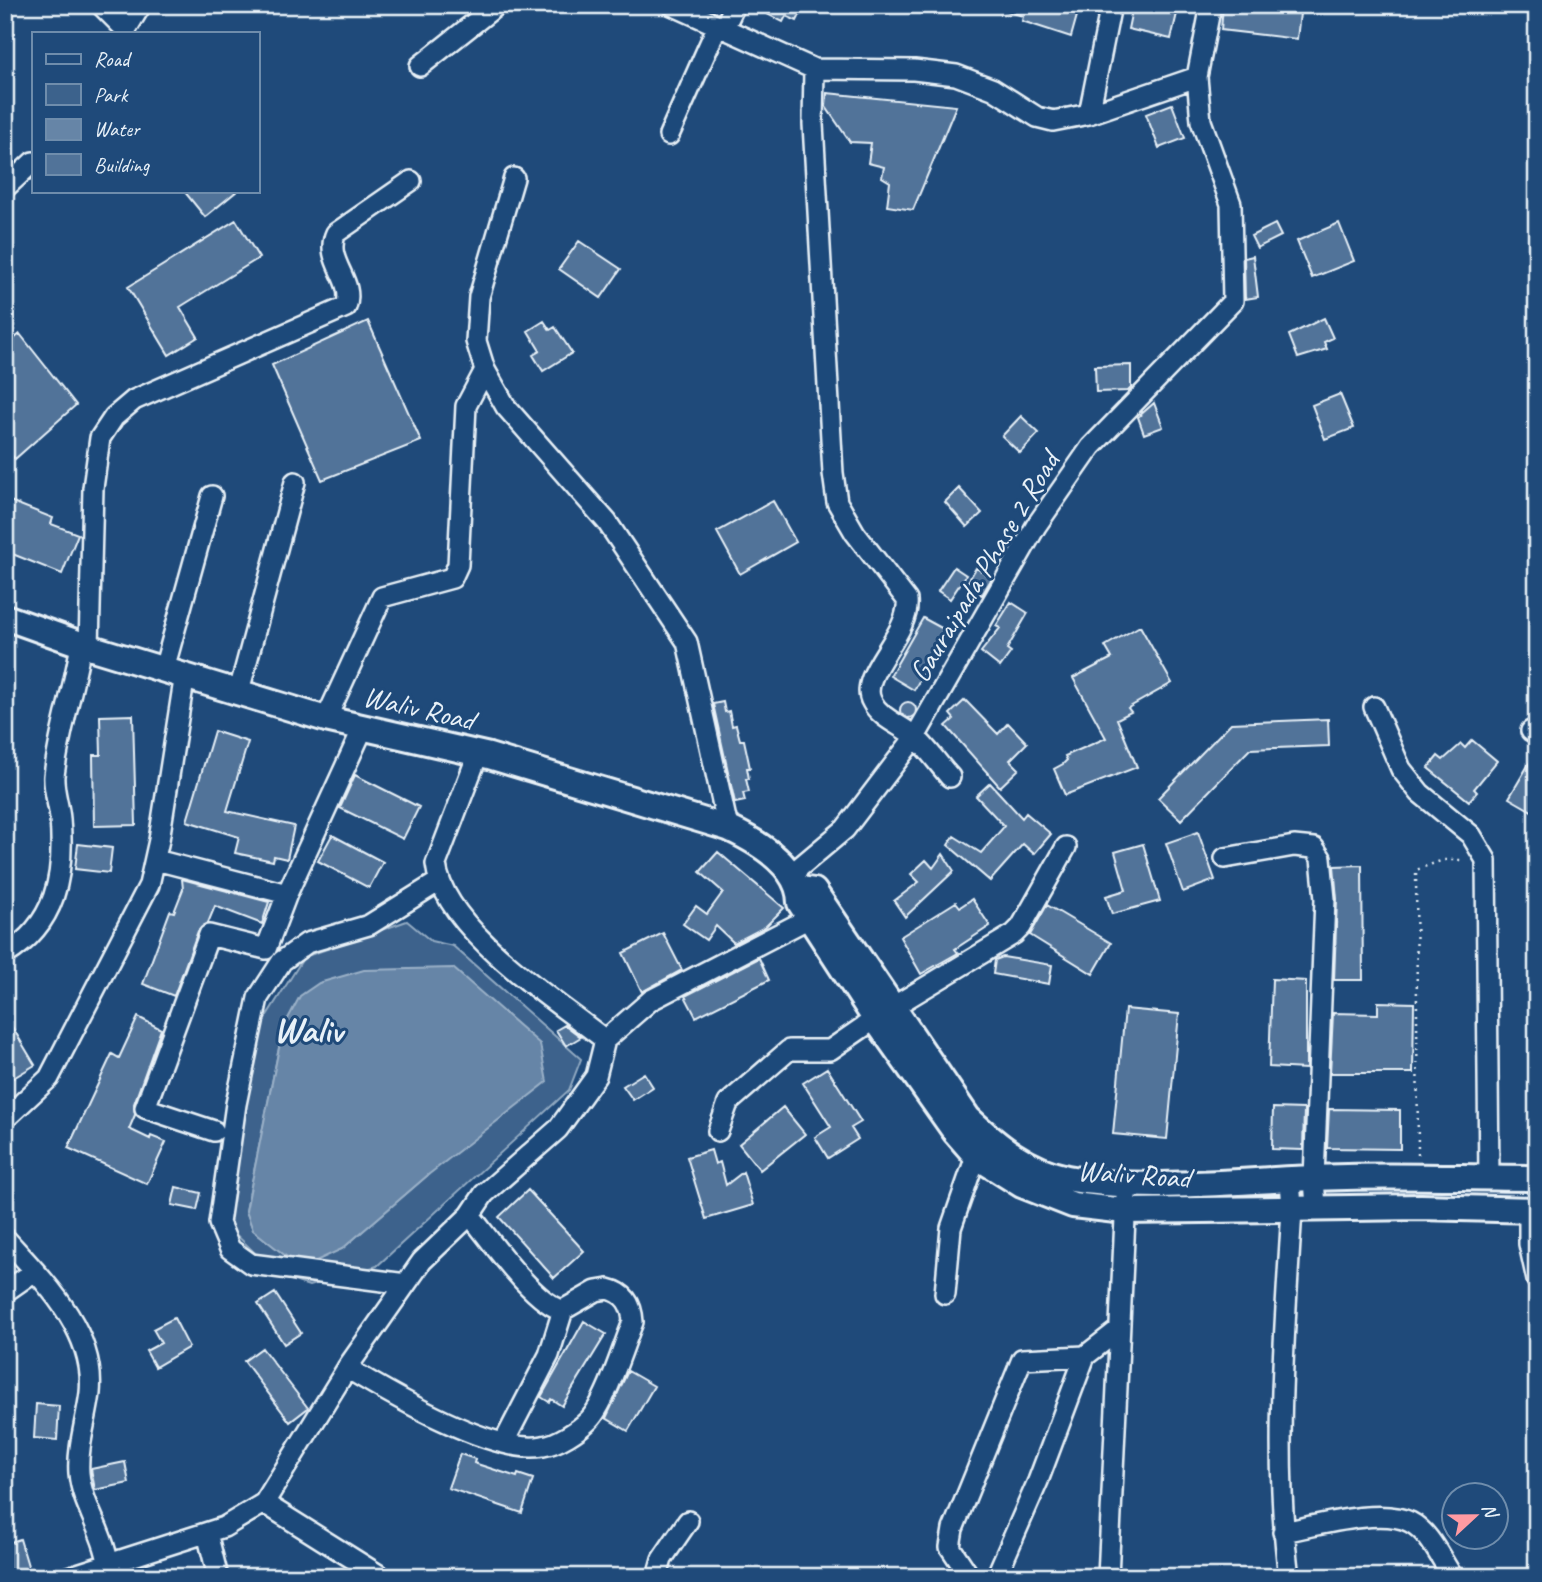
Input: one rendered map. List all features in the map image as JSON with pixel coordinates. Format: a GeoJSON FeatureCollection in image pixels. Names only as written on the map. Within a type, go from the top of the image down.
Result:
{"type":"FeatureCollection","features":[{"type":"Feature","properties":{"kind":"main road","name":"Waliv Road"},"geometry":{"type":"LineString","coordinates":[[5,617],[85,645],[326,719],[478,754],[728,828],[765,847],[794,882],[814,891],[819,914],[956,1133],[976,1156],[1022,1185],[1073,1205],[1125,1212],[1304,1208],[1533,1210]]}},
{"type":"Feature","properties":{"kind":"main road","name":"Waliv Road"},"geometry":{"type":"LineString","coordinates":[[883,1014],[968,1118],[1002,1149],[1031,1166],[1066,1178],[1126,1183],[1419,1176],[1537,1178]]}},
{"type":"Feature","properties":{"kind":"street"},"geometry":{"type":"LineString","coordinates":[[101,5],[125,32],[141,5]]}},
{"type":"Feature","properties":{"kind":"street"},"geometry":{"type":"LineString","coordinates":[[420,66],[497,5]]}},
{"type":"Feature","properties":{"kind":"street"},"geometry":{"type":"LineString","coordinates":[[672,5],[814,69],[914,70],[956,75],[993,89],[1037,117],[1053,121],[1089,114],[1197,77]]}},
{"type":"Feature","properties":{"kind":"street"},"geometry":{"type":"LineString","coordinates":[[669,135],[721,27],[735,5]]}},
{"type":"Feature","properties":{"kind":"street"},"geometry":{"type":"LineString","coordinates":[[1089,114],[1111,5]]}},
{"type":"Feature","properties":{"kind":"street","name":"Gauraipada Phase 2 Road"},"geometry":{"type":"LineString","coordinates":[[794,882],[845,829],[915,737],[1035,526],[1091,447],[1233,301],[1231,204],[1201,121],[1197,77],[1211,5]]}},
{"type":"Feature","properties":{"kind":"street"},"geometry":{"type":"LineString","coordinates":[[814,69],[813,124],[832,473],[837,502],[855,533],[907,600],[904,624],[868,688],[870,700],[877,709],[915,737],[950,777]]}},
{"type":"Feature","properties":{"kind":"street"},"geometry":{"type":"LineString","coordinates":[[5,188],[32,163]]}},
{"type":"Feature","properties":{"kind":"street"},"geometry":{"type":"LineString","coordinates":[[514,178],[479,297],[476,341],[485,370],[506,407],[607,522],[687,642],[728,828]]}},
{"type":"Feature","properties":{"kind":"street"},"geometry":{"type":"LineString","coordinates":[[5,955],[23,944],[41,927],[55,899],[61,820],[54,780],[61,729],[85,645],[93,488],[100,438],[114,418],[134,400],[346,307],[350,296],[348,287],[333,256],[332,242],[336,233],[411,181]]}},
{"type":"Feature","properties":{"kind":"street"},"geometry":{"type":"LineString","coordinates":[[326,719],[382,597],[452,578],[455,572],[461,538],[461,481],[466,406],[485,370]]}},
{"type":"Feature","properties":{"kind":"street"},"geometry":{"type":"LineString","coordinates":[[239,691],[295,482]]}},
{"type":"Feature","properties":{"kind":"street"},"geometry":{"type":"LineString","coordinates":[[5,1119],[32,1098],[49,1078],[149,885],[156,860],[175,672],[212,496]]}},
{"type":"Feature","properties":{"kind":"street"},"geometry":{"type":"LineString","coordinates":[[1374,706],[1401,769],[1420,793],[1471,835],[1486,860],[1489,1178]]}},
{"type":"Feature","properties":{"kind":"street"},"geometry":{"type":"LineString","coordinates":[[214,1130],[145,1108],[209,935],[266,949],[287,894],[363,728]]}},
{"type":"Feature","properties":{"kind":"street"},"geometry":{"type":"LineString","coordinates":[[478,754],[436,864],[438,882],[472,934],[604,1040]]}},
{"type":"Feature","properties":{"kind":"street"},"geometry":{"type":"LineString","coordinates":[[1225,858],[1294,846],[1314,848],[1321,858],[1325,900],[1302,1178],[1304,1208],[1281,1394],[1283,1532],[1289,1577]]}},
{"type":"Feature","properties":{"kind":"street"},"geometry":{"type":"LineString","coordinates":[[718,1131],[728,1103],[789,1050],[830,1050],[883,1014],[1014,934],[1066,847]]}},
{"type":"Feature","properties":{"kind":"street"},"geometry":{"type":"LineString","coordinates":[[156,860],[287,894]]}},
{"type":"Feature","properties":{"kind":"street"},"geometry":{"type":"LineString","coordinates":[[406,1284],[251,1264],[230,1249],[219,1223],[236,1104],[258,998],[282,961],[307,943],[369,925],[438,882]]}},
{"type":"Feature","properties":{"kind":"street"},"geometry":{"type":"LineString","coordinates":[[68,1577],[109,1571],[241,1520],[264,1503],[347,1368],[422,1261],[470,1214],[484,1194],[558,1129],[596,1076],[604,1040],[650,1000],[819,914]]}},
{"type":"Feature","properties":{"kind":"street"},"geometry":{"type":"LineString","coordinates":[[945,1294],[951,1228],[976,1156]]}},
{"type":"Feature","properties":{"kind":"street"},"geometry":{"type":"LineString","coordinates":[[1108,1577],[1117,1331],[1126,1183]]}},
{"type":"Feature","properties":{"kind":"street"},"geometry":{"type":"LineString","coordinates":[[1533,1210],[1529,1244],[1537,1280]]}},
{"type":"Feature","properties":{"kind":"street"},"geometry":{"type":"LineString","coordinates":[[347,1368],[403,1402],[457,1428],[520,1447],[544,1446],[589,1420],[634,1322],[633,1309],[627,1300],[608,1289],[596,1291],[563,1310],[555,1309],[537,1294],[470,1214]]}},
{"type":"Feature","properties":{"kind":"street"},"geometry":{"type":"LineString","coordinates":[[5,1238],[35,1270],[73,1321],[87,1354],[91,1371],[90,1393],[79,1472],[109,1571]]}},
{"type":"Feature","properties":{"kind":"street"},"geometry":{"type":"LineString","coordinates":[[5,1292],[35,1270]]}},
{"type":"Feature","properties":{"kind":"street"},"geometry":{"type":"LineString","coordinates":[[504,1442],[549,1355],[563,1310]]}},
{"type":"Feature","properties":{"kind":"street"},"geometry":{"type":"LineString","coordinates":[[996,1577],[1038,1480],[1085,1356],[1117,1331]]}},
{"type":"Feature","properties":{"kind":"street"},"geometry":{"type":"LineString","coordinates":[[970,1577],[950,1547],[953,1529],[1022,1359],[1085,1356]]}},
{"type":"Feature","properties":{"kind":"street"},"geometry":{"type":"LineString","coordinates":[[264,1503],[382,1577]]}},
{"type":"Feature","properties":{"kind":"street"},"geometry":{"type":"LineString","coordinates":[[1283,1532],[1387,1516],[1411,1522],[1426,1536],[1453,1577]]}},
{"type":"Feature","properties":{"kind":"street"},"geometry":{"type":"LineString","coordinates":[[657,1577],[662,1559],[688,1521]]}},
{"type":"Feature","properties":{"kind":"street"},"geometry":{"type":"LineString","coordinates":[[207,1533],[218,1577]]}},
{"type":"Feature","properties":{"kind":"path"},"geometry":{"type":"LineString","coordinates":[[1419,1176],[1416,870],[1443,860],[1486,860]]}},
{"type":"Feature","properties":{"kind":"green space"},"geometry":{"type":"Polygon","coordinates":[[[407,921],[431,941],[453,946],[581,1059],[569,1090],[377,1266],[309,1286],[279,1276],[225,1224],[257,1031],[304,957],[407,921]],[[283,1028],[246,1211],[253,1230],[296,1264],[342,1249],[428,1175],[283,1028]]]}},
{"type":"Feature","properties":{"kind":"water"},"geometry":{"type":"Polygon","coordinates":[[[453,968],[540,1044],[547,1082],[428,1175],[342,1249],[316,1261],[296,1264],[253,1230],[246,1211],[283,1028],[300,996],[319,983],[364,970],[453,968]]]}},
{"type":"Feature","properties":{"kind":"building"},"geometry":{"type":"Polygon","coordinates":[[[749,5],[805,5],[797,21],[786,16],[783,22],[749,5]]]}},
{"type":"Feature","properties":{"kind":"building"},"geometry":{"type":"Polygon","coordinates":[[[998,5],[1080,5],[1071,37],[1022,21],[1023,16],[997,8],[998,5]]]}},
{"type":"Feature","properties":{"kind":"building"},"geometry":{"type":"Polygon","coordinates":[[[1133,5],[1179,5],[1171,39],[1128,29],[1133,5]]]}},
{"type":"Feature","properties":{"kind":"building"},"geometry":{"type":"Polygon","coordinates":[[[1223,5],[1301,5],[1297,39],[1221,30],[1223,5]]]}},
{"type":"Feature","properties":{"kind":"building"},"geometry":{"type":"Polygon","coordinates":[[[827,93],[956,106],[913,210],[887,206],[890,182],[882,177],[884,167],[868,163],[871,143],[850,142],[826,107],[827,93]]]}},
{"type":"Feature","properties":{"kind":"building"},"geometry":{"type":"Polygon","coordinates":[[[1172,104],[1185,138],[1159,148],[1146,114],[1172,104]]]}},
{"type":"Feature","properties":{"kind":"building"},"geometry":{"type":"Polygon","coordinates":[[[185,192],[236,192],[205,217],[185,192]]]}},
{"type":"Feature","properties":{"kind":"building"},"geometry":{"type":"Polygon","coordinates":[[[236,220],[259,258],[180,307],[198,337],[169,355],[128,287],[236,220]]]}},
{"type":"Feature","properties":{"kind":"building"},"geometry":{"type":"Polygon","coordinates":[[[1339,223],[1354,261],[1312,278],[1297,241],[1339,223]]]}},
{"type":"Feature","properties":{"kind":"building"},"geometry":{"type":"Polygon","coordinates":[[[1275,224],[1281,236],[1257,248],[1251,236],[1275,224]]]}},
{"type":"Feature","properties":{"kind":"building"},"geometry":{"type":"Polygon","coordinates":[[[579,241],[621,269],[601,298],[559,269],[579,241]]]}},
{"type":"Feature","properties":{"kind":"building"},"geometry":{"type":"Polygon","coordinates":[[[1253,256],[1258,297],[1245,299],[1244,258],[1253,256]]]}},
{"type":"Feature","properties":{"kind":"building"},"geometry":{"type":"Polygon","coordinates":[[[1324,318],[1333,338],[1324,342],[1327,349],[1298,358],[1289,335],[1324,318]]]}},
{"type":"Feature","properties":{"kind":"building"},"geometry":{"type":"Polygon","coordinates":[[[368,321],[421,441],[322,480],[272,365],[368,321]]]}},
{"type":"Feature","properties":{"kind":"building"},"geometry":{"type":"Polygon","coordinates":[[[544,321],[550,330],[555,327],[572,353],[543,371],[533,355],[540,351],[528,331],[544,321]]]}},
{"type":"Feature","properties":{"kind":"building"},"geometry":{"type":"Polygon","coordinates":[[[20,334],[76,405],[15,459],[5,448],[5,346],[20,334]]]}},
{"type":"Feature","properties":{"kind":"building"},"geometry":{"type":"Polygon","coordinates":[[[1131,365],[1131,388],[1128,391],[1096,392],[1095,366],[1131,365]]]}},
{"type":"Feature","properties":{"kind":"building"},"geometry":{"type":"Polygon","coordinates":[[[1340,394],[1354,428],[1325,439],[1312,405],[1340,394]]]}},
{"type":"Feature","properties":{"kind":"building"},"geometry":{"type":"Polygon","coordinates":[[[1154,403],[1163,427],[1144,434],[1138,417],[1154,403]]]}},
{"type":"Feature","properties":{"kind":"building"},"geometry":{"type":"Polygon","coordinates":[[[1021,416],[1039,433],[1020,453],[1002,436],[1021,416]]]}},
{"type":"Feature","properties":{"kind":"building"},"geometry":{"type":"Polygon","coordinates":[[[959,488],[982,513],[967,527],[945,502],[959,488]]]}},
{"type":"Feature","properties":{"kind":"building"},"geometry":{"type":"Polygon","coordinates":[[[5,499],[53,518],[51,524],[78,534],[62,574],[5,551],[5,499]]]}},
{"type":"Feature","properties":{"kind":"building"},"geometry":{"type":"Polygon","coordinates":[[[773,501],[796,542],[740,574],[717,532],[773,501]]]}},
{"type":"Feature","properties":{"kind":"building"},"geometry":{"type":"Polygon","coordinates":[[[954,567],[966,575],[950,599],[938,591],[954,567]]]}},
{"type":"Feature","properties":{"kind":"building"},"geometry":{"type":"Polygon","coordinates":[[[976,568],[992,578],[982,595],[966,585],[976,568]]]}},
{"type":"Feature","properties":{"kind":"building"},"geometry":{"type":"Polygon","coordinates":[[[1011,602],[1028,613],[1007,649],[1011,652],[1000,667],[981,652],[1000,628],[996,626],[1011,602]]]}},
{"type":"Feature","properties":{"kind":"building"},"geometry":{"type":"Polygon","coordinates":[[[923,618],[947,631],[914,690],[890,676],[923,618]]]}},
{"type":"Feature","properties":{"kind":"building"},"geometry":{"type":"Polygon","coordinates":[[[1140,626],[1172,683],[1128,708],[1131,712],[1117,719],[1137,767],[1065,795],[1054,769],[1067,760],[1065,756],[1106,738],[1073,678],[1112,658],[1105,646],[1140,626]]]}},
{"type":"Feature","properties":{"kind":"building"},"geometry":{"type":"Polygon","coordinates":[[[965,700],[998,734],[1008,723],[1027,743],[1010,760],[1019,769],[1000,787],[946,726],[954,719],[950,714],[965,700]]]}},
{"type":"Feature","properties":{"kind":"building"},"geometry":{"type":"Polygon","coordinates":[[[723,702],[725,712],[729,711],[732,726],[736,725],[740,740],[744,740],[750,768],[747,768],[749,779],[746,779],[749,792],[743,793],[745,801],[735,803],[713,704],[723,702]]]}},
{"type":"Feature","properties":{"kind":"building"},"geometry":{"type":"Polygon","coordinates":[[[908,702],[916,710],[908,718],[900,710],[908,702]]]}},
{"type":"Feature","properties":{"kind":"building"},"geometry":{"type":"Polygon","coordinates":[[[133,715],[136,825],[94,826],[93,755],[101,755],[100,716],[133,715]]]}},
{"type":"Feature","properties":{"kind":"building"},"geometry":{"type":"Polygon","coordinates":[[[1328,719],[1329,746],[1250,749],[1181,820],[1158,798],[1231,723],[1328,719]]]}},
{"type":"Feature","properties":{"kind":"building"},"geometry":{"type":"Polygon","coordinates":[[[214,731],[248,742],[227,811],[294,826],[287,859],[274,856],[273,861],[235,853],[239,837],[187,821],[214,731]]]}},
{"type":"Feature","properties":{"kind":"building"},"geometry":{"type":"Polygon","coordinates":[[[1472,740],[1497,761],[1474,789],[1477,792],[1469,801],[1428,768],[1438,756],[1443,760],[1461,744],[1465,748],[1472,740]]]}},
{"type":"Feature","properties":{"kind":"building"},"geometry":{"type":"Polygon","coordinates":[[[1537,750],[1537,814],[1509,798],[1537,750]]]}},
{"type":"Feature","properties":{"kind":"building"},"geometry":{"type":"Polygon","coordinates":[[[355,775],[419,807],[403,839],[340,808],[355,775]]]}},
{"type":"Feature","properties":{"kind":"building"},"geometry":{"type":"Polygon","coordinates":[[[990,783],[1022,818],[1026,813],[1051,834],[1034,854],[1023,844],[990,881],[948,845],[954,836],[981,853],[1002,829],[1004,826],[976,796],[990,783]]]}},
{"type":"Feature","properties":{"kind":"building"},"geometry":{"type":"Polygon","coordinates":[[[1198,832],[1215,880],[1183,892],[1166,843],[1198,832]]]}},
{"type":"Feature","properties":{"kind":"building"},"geometry":{"type":"Polygon","coordinates":[[[332,835],[383,862],[369,888],[318,861],[332,835]]]}},
{"type":"Feature","properties":{"kind":"building"},"geometry":{"type":"Polygon","coordinates":[[[78,844],[112,848],[109,873],[75,869],[78,844]]]}},
{"type":"Feature","properties":{"kind":"building"},"geometry":{"type":"Polygon","coordinates":[[[1143,844],[1160,901],[1112,914],[1106,896],[1126,890],[1115,852],[1143,844]]]}},
{"type":"Feature","properties":{"kind":"building"},"geometry":{"type":"Polygon","coordinates":[[[718,852],[784,908],[765,927],[734,943],[716,926],[706,940],[683,924],[696,906],[707,914],[723,892],[700,872],[718,852]]]}},
{"type":"Feature","properties":{"kind":"building"},"geometry":{"type":"Polygon","coordinates":[[[943,854],[954,871],[905,917],[894,901],[919,882],[911,874],[926,860],[933,868],[943,854]]]}},
{"type":"Feature","properties":{"kind":"building"},"geometry":{"type":"Polygon","coordinates":[[[1362,865],[1363,980],[1334,980],[1337,899],[1334,866],[1362,865]]]}},
{"type":"Feature","properties":{"kind":"building"},"geometry":{"type":"Polygon","coordinates":[[[182,879],[269,902],[262,924],[215,906],[208,923],[198,931],[174,996],[143,984],[170,911],[174,912],[183,889],[182,879]]]}},
{"type":"Feature","properties":{"kind":"building"},"geometry":{"type":"Polygon","coordinates":[[[972,899],[990,926],[955,949],[958,953],[921,974],[900,937],[956,902],[960,907],[972,899]]]}},
{"type":"Feature","properties":{"kind":"building"},"geometry":{"type":"Polygon","coordinates":[[[1047,905],[1111,943],[1093,974],[1030,935],[1047,905]]]}},
{"type":"Feature","properties":{"kind":"building"},"geometry":{"type":"Polygon","coordinates":[[[663,933],[682,970],[642,992],[623,953],[663,933]]]}},
{"type":"Feature","properties":{"kind":"building"},"geometry":{"type":"Polygon","coordinates":[[[1003,957],[1052,965],[1049,984],[993,974],[995,960],[1003,957]]]}},
{"type":"Feature","properties":{"kind":"building"},"geometry":{"type":"Polygon","coordinates":[[[759,958],[769,980],[696,1017],[685,996],[759,958]]]}},
{"type":"Feature","properties":{"kind":"building"},"geometry":{"type":"Polygon","coordinates":[[[1272,979],[1306,981],[1306,1069],[1269,1067],[1272,979]]]}},
{"type":"Feature","properties":{"kind":"building"},"geometry":{"type":"Polygon","coordinates":[[[1378,1002],[1414,1003],[1413,1073],[1330,1073],[1333,1013],[1378,1014],[1378,1002]]]}},
{"type":"Feature","properties":{"kind":"building"},"geometry":{"type":"Polygon","coordinates":[[[1125,1009],[1179,1014],[1167,1139],[1113,1134],[1125,1009]]]}},
{"type":"Feature","properties":{"kind":"building"},"geometry":{"type":"Polygon","coordinates":[[[5,1015],[35,1065],[5,1083],[5,1015]]]}},
{"type":"Feature","properties":{"kind":"building"},"geometry":{"type":"Polygon","coordinates":[[[138,1017],[161,1029],[134,1104],[135,1115],[129,1129],[150,1139],[151,1136],[166,1142],[147,1184],[68,1148],[112,1054],[119,1058],[138,1017]]]}},
{"type":"Feature","properties":{"kind":"building"},"geometry":{"type":"Polygon","coordinates":[[[565,1025],[581,1037],[566,1046],[556,1030],[565,1025]]]}},
{"type":"Feature","properties":{"kind":"building"},"geometry":{"type":"Polygon","coordinates":[[[827,1068],[861,1122],[851,1128],[858,1139],[828,1158],[815,1137],[831,1127],[803,1083],[827,1068]]]}},
{"type":"Feature","properties":{"kind":"building"},"geometry":{"type":"Polygon","coordinates":[[[644,1073],[653,1087],[633,1100],[623,1086],[644,1073]]]}},
{"type":"Feature","properties":{"kind":"building"},"geometry":{"type":"Polygon","coordinates":[[[783,1107],[805,1134],[760,1170],[739,1144],[783,1107]]]}},
{"type":"Feature","properties":{"kind":"building"},"geometry":{"type":"Polygon","coordinates":[[[1273,1108],[1304,1109],[1303,1150],[1272,1149],[1273,1108]]]}},
{"type":"Feature","properties":{"kind":"building"},"geometry":{"type":"Polygon","coordinates":[[[1329,1109],[1400,1110],[1400,1149],[1327,1148],[1329,1109]]]}},
{"type":"Feature","properties":{"kind":"building"},"geometry":{"type":"Polygon","coordinates":[[[711,1150],[715,1164],[720,1162],[726,1185],[743,1172],[753,1205],[706,1219],[687,1157],[711,1150]]]}},
{"type":"Feature","properties":{"kind":"building"},"geometry":{"type":"Polygon","coordinates":[[[176,1187],[201,1193],[197,1210],[172,1205],[176,1187]]]}},
{"type":"Feature","properties":{"kind":"building"},"geometry":{"type":"Polygon","coordinates":[[[528,1190],[584,1251],[554,1278],[499,1217],[528,1190]]]}},
{"type":"Feature","properties":{"kind":"building"},"geometry":{"type":"Polygon","coordinates":[[[275,1293],[301,1333],[284,1344],[258,1304],[275,1293]]]}},
{"type":"Feature","properties":{"kind":"building"},"geometry":{"type":"Polygon","coordinates":[[[174,1318],[189,1347],[155,1367],[146,1351],[161,1343],[153,1329],[174,1318]]]}},
{"type":"Feature","properties":{"kind":"building"},"geometry":{"type":"Polygon","coordinates":[[[584,1321],[606,1334],[562,1406],[551,1399],[549,1402],[541,1397],[584,1321]]]}},
{"type":"Feature","properties":{"kind":"building"},"geometry":{"type":"Polygon","coordinates":[[[262,1348],[308,1408],[290,1422],[244,1361],[262,1348]]]}},
{"type":"Feature","properties":{"kind":"building"},"geometry":{"type":"Polygon","coordinates":[[[628,1371],[654,1386],[628,1431],[606,1418],[628,1371]]]}},
{"type":"Feature","properties":{"kind":"building"},"geometry":{"type":"Polygon","coordinates":[[[36,1404],[59,1406],[57,1440],[34,1438],[36,1404]]]}},
{"type":"Feature","properties":{"kind":"building"},"geometry":{"type":"Polygon","coordinates":[[[460,1454],[475,1459],[474,1463],[517,1477],[518,1474],[533,1479],[522,1513],[448,1488],[460,1454]]]}},
{"type":"Feature","properties":{"kind":"building"},"geometry":{"type":"Polygon","coordinates":[[[125,1462],[129,1483],[95,1490],[91,1469],[125,1462]]]}},
{"type":"Feature","properties":{"kind":"building"},"geometry":{"type":"Polygon","coordinates":[[[20,1539],[29,1569],[5,1577],[5,1544],[20,1539]]]}},
{"type":"Feature","properties":{"kind":"district","name":"Waliv"},"geometry":{"type":"Point","coordinates":[308,1029]}}]}
